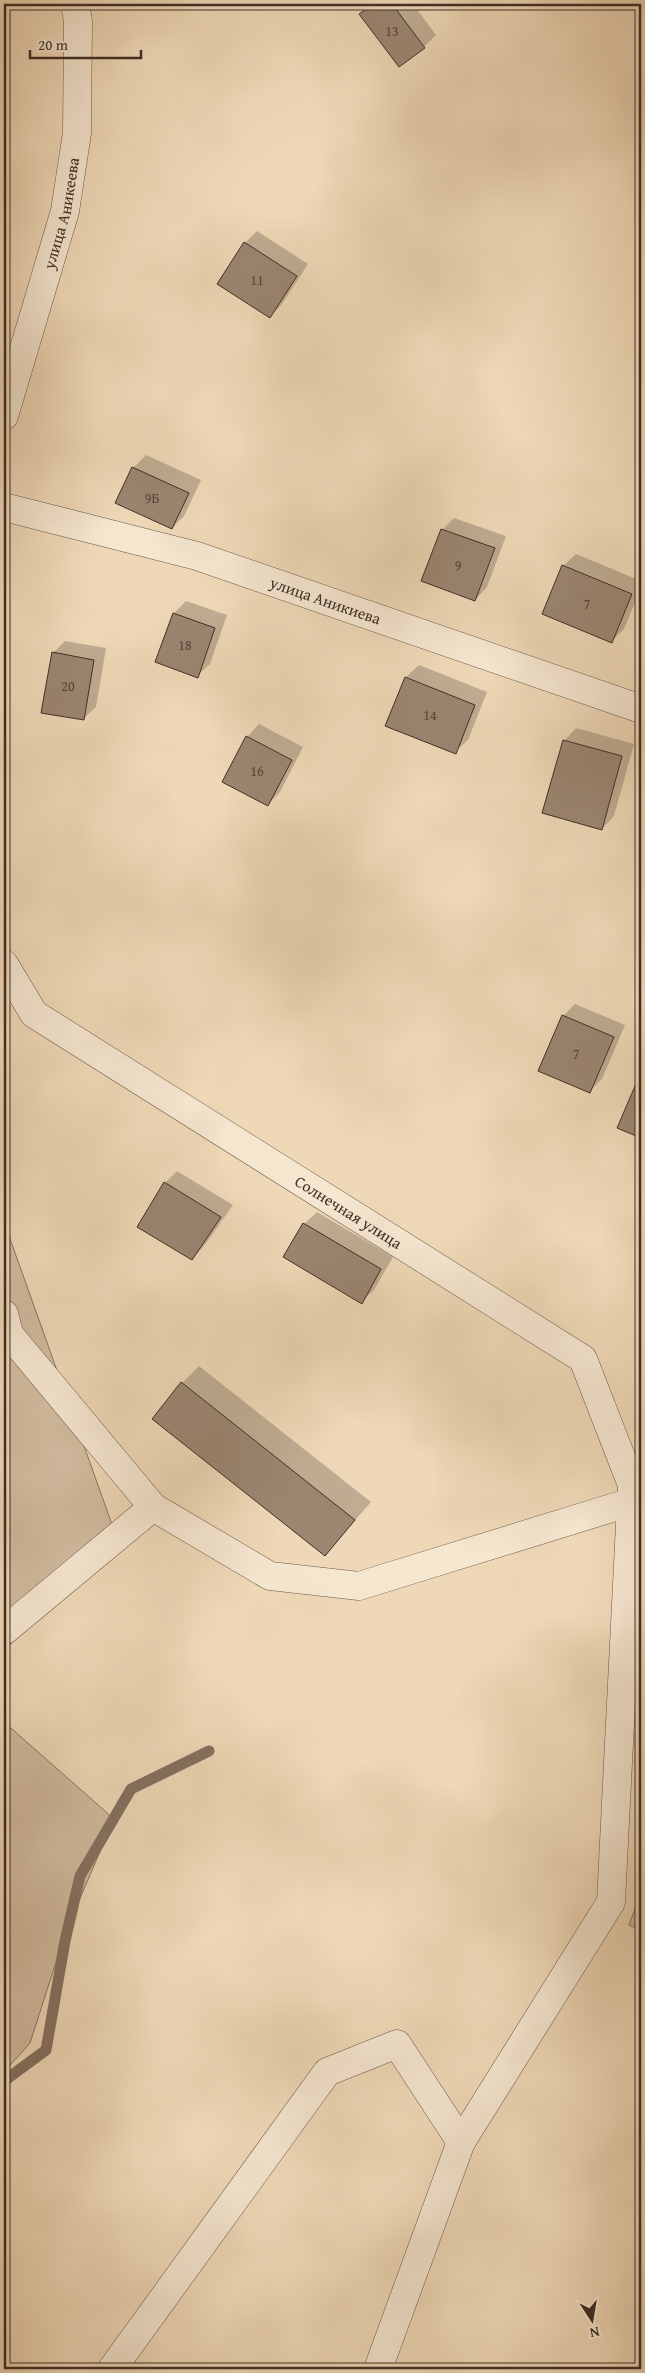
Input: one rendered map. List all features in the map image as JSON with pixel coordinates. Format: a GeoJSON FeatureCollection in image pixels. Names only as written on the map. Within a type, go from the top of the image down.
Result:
{"type":"FeatureCollection","features":[{"type":"Feature","properties":{"kind":"street","name":"улица Аникеева"},"geometry":{"type":"LineString","coordinates":[[4,415],[65,211],[77,133],[78,21],[75,4]]}},
{"type":"Feature","properties":{"kind":"street","name":"улица Аникиева"},"geometry":{"type":"LineString","coordinates":[[4,507],[196,556],[641,709]]}},
{"type":"Feature","properties":{"kind":"street","name":"Солнечная улица"},"geometry":{"type":"LineString","coordinates":[[4,964],[34,1014],[583,1358],[632,1485],[611,1902],[461,2142]]}},
{"type":"Feature","properties":{"kind":"street"},"geometry":{"type":"LineString","coordinates":[[4,1314],[9,1334],[153,1507],[270,1576],[359,1586],[631,1502]]}},
{"type":"Feature","properties":{"kind":"street"},"geometry":{"type":"LineString","coordinates":[[4,1631],[153,1507]]}},
{"type":"Feature","properties":{"kind":"street"},"geometry":{"type":"LineString","coordinates":[[112,2369],[327,2072],[397,2044],[461,2142],[378,2369]]}},
{"type":"Feature","properties":{"kind":"shaded area"},"geometry":{"type":"Polygon","coordinates":[[[4,1222],[119,1544],[4,1650],[4,1222]]]}},
{"type":"Feature","properties":{"kind":"shaded area"},"geometry":{"type":"Polygon","coordinates":[[[4,1722],[114,1819],[66,1931],[30,2043],[4,2072],[4,1722]]]}},
{"type":"Feature","properties":{"kind":"shaded area"},"geometry":{"type":"Polygon","coordinates":[[[641,1892],[641,1930],[629,1925],[641,1892]]]}},
{"type":"Feature","properties":{"kind":"building"},"geometry":{"type":"Polygon","coordinates":[[[373,4],[392,4],[425,48],[399,67],[359,14],[373,4]]]}},
{"type":"Feature","properties":{"kind":"building"},"geometry":{"type":"Polygon","coordinates":[[[244,242],[297,276],[270,318],[217,284],[244,242]]]}},
{"type":"Feature","properties":{"kind":"building"},"geometry":{"type":"Polygon","coordinates":[[[132,467],[189,493],[172,529],[115,503],[132,467]]]}},
{"type":"Feature","properties":{"kind":"building"},"geometry":{"type":"Polygon","coordinates":[[[441,529],[495,548],[475,601],[421,581],[441,529]]]}},
{"type":"Feature","properties":{"kind":"building"},"geometry":{"type":"Polygon","coordinates":[[[562,565],[632,594],[612,643],[542,614],[562,565]]]}},
{"type":"Feature","properties":{"kind":"building"},"geometry":{"type":"Polygon","coordinates":[[[173,613],[215,628],[198,678],[155,662],[173,613]]]}},
{"type":"Feature","properties":{"kind":"building"},"geometry":{"type":"Polygon","coordinates":[[[52,652],[94,660],[84,720],[41,713],[52,652]]]}},
{"type":"Feature","properties":{"kind":"building"},"geometry":{"type":"Polygon","coordinates":[[[405,677],[475,705],[456,754],[385,726],[405,677]]]}},
{"type":"Feature","properties":{"kind":"building"},"geometry":{"type":"Polygon","coordinates":[[[246,736],[292,760],[268,806],[222,782],[246,736]]]}},
{"type":"Feature","properties":{"kind":"building"},"geometry":{"type":"Polygon","coordinates":[[[563,740],[622,756],[602,830],[542,813],[563,740]]]}},
{"type":"Feature","properties":{"kind":"building"},"geometry":{"type":"Polygon","coordinates":[[[562,1015],[614,1037],[590,1093],[538,1071],[562,1015]]]}},
{"type":"Feature","properties":{"kind":"building"},"geometry":{"type":"Polygon","coordinates":[[[641,1072],[641,1138],[617,1128],[641,1072]]]}},
{"type":"Feature","properties":{"kind":"building"},"geometry":{"type":"Polygon","coordinates":[[[164,1182],[221,1217],[192,1260],[137,1227],[164,1182]]]}},
{"type":"Feature","properties":{"kind":"building"},"geometry":{"type":"Polygon","coordinates":[[[303,1223],[381,1269],[362,1304],[283,1257],[303,1223]]]}},
{"type":"Feature","properties":{"kind":"building"},"geometry":{"type":"Polygon","coordinates":[[[181,1382],[355,1520],[325,1556],[152,1419],[181,1382]]]}},
{"type":"Feature","properties":{"kind":"waterway"},"geometry":{"type":"LineString","coordinates":[[4,2081],[46,2050],[65,1941],[80,1876],[131,1789],[209,1751]]}}]}
